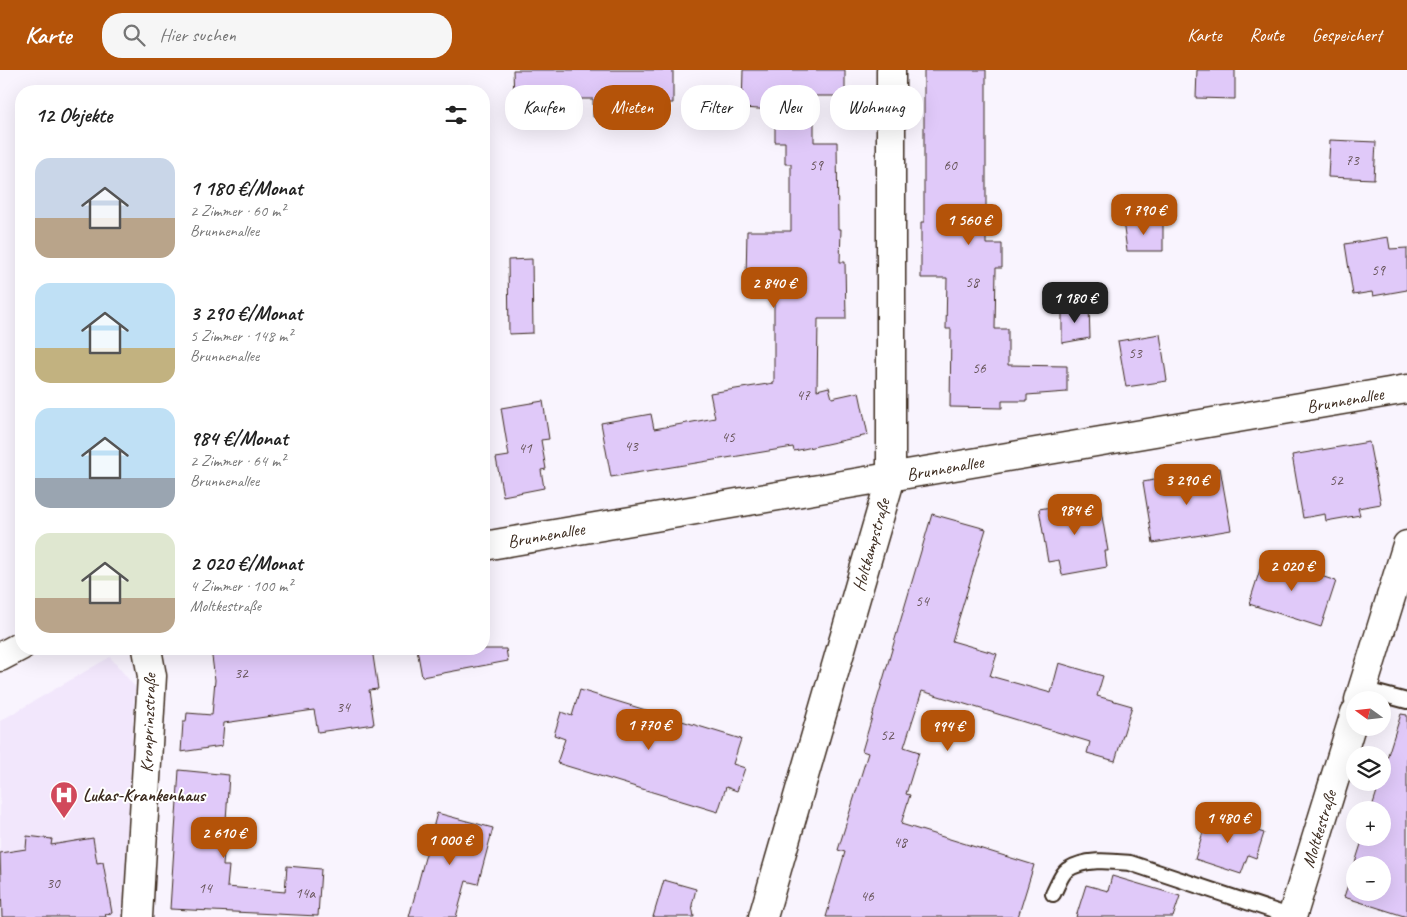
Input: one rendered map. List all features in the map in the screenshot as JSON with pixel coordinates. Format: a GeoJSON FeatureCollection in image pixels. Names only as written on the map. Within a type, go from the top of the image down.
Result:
{"type":"FeatureCollection","features":[{"type":"Feature","properties":{"kind":"street","name":"Holtkampstraße"},"geometry":{"type":"LineString","coordinates":[[763,917],[891,477],[891,70]]}},
{"type":"Feature","properties":{"kind":"street","name":"Brunnenallee"},"geometry":{"type":"LineString","coordinates":[[490,545],[1407,389]]}},
{"type":"Feature","properties":{"kind":"street","name":"Moltkestraße"},"geometry":{"type":"LineString","coordinates":[[1362,691],[1407,545]]}},
{"type":"Feature","properties":{"kind":"street"},"geometry":{"type":"LineString","coordinates":[[0,657],[15,649]]}},
{"type":"Feature","properties":{"kind":"street","name":"Kronprinzstraße"},"geometry":{"type":"LineString","coordinates":[[138,917],[152,676],[148,655]]}},
{"type":"Feature","properties":{"kind":"street","name":"Moltkestraße"},"geometry":{"type":"LineString","coordinates":[[1292,917],[1348,736]]}},
{"type":"Feature","properties":{"kind":"lane"},"geometry":{"type":"LineString","coordinates":[[1391,701],[1407,701]]}},
{"type":"Feature","properties":{"kind":"lane"},"geometry":{"type":"LineString","coordinates":[[1053,894],[1066,870],[1102,860],[1130,863],[1292,917]]}},
{"type":"Feature","properties":{"kind":"shaded area","name":"Lukas-Krankenhaus"},"geometry":{"type":"Polygon","coordinates":[[[110,657],[135,687],[123,917],[0,917],[0,721],[110,657]]]}},
{"type":"Feature","properties":{"kind":"building"},"geometry":{"type":"Polygon","coordinates":[[[513,70],[673,70],[673,103],[671,103],[671,85],[593,85],[593,99],[583,99],[583,85],[514,85],[513,70]]]}},
{"type":"Feature","properties":{"kind":"building"},"geometry":{"type":"Polygon","coordinates":[[[743,70],[845,70],[845,85],[830,85],[830,96],[820,96],[820,85],[760,85],[760,109],[750,108],[750,85],[743,85],[743,70]]]}},
{"type":"Feature","properties":{"kind":"building"},"geometry":{"type":"Polygon","coordinates":[[[924,70],[986,70],[986,244],[1002,244],[1002,268],[996,268],[995,329],[1008,329],[1008,365],[1067,366],[1067,392],[1027,395],[1027,401],[1002,401],[1002,408],[950,407],[951,329],[946,329],[947,278],[921,278],[921,222],[924,222],[924,70]]]}},
{"type":"Feature","properties":{"kind":"building"},"geometry":{"type":"Polygon","coordinates":[[[1197,70],[1235,70],[1235,99],[1196,98],[1197,70]]]}},
{"type":"Feature","properties":{"kind":"building"},"geometry":{"type":"Polygon","coordinates":[[[775,130],[814,130],[814,142],[837,142],[838,229],[841,229],[840,262],[845,262],[846,319],[818,319],[817,390],[829,387],[832,398],[859,392],[868,435],[794,451],[793,447],[611,477],[601,423],[651,414],[654,429],[715,418],[710,393],[774,383],[774,278],[746,278],[747,231],[791,231],[791,164],[785,164],[785,142],[775,142],[775,130]]]}},
{"type":"Feature","properties":{"kind":"building"},"geometry":{"type":"Polygon","coordinates":[[[1330,140],[1376,142],[1374,179],[1328,177],[1330,140]]]}},
{"type":"Feature","properties":{"kind":"building"},"geometry":{"type":"Polygon","coordinates":[[[1123,221],[1163,221],[1163,251],[1127,251],[1123,221]]]}},
{"type":"Feature","properties":{"kind":"building"},"geometry":{"type":"Polygon","coordinates":[[[1388,237],[1390,249],[1407,248],[1407,290],[1373,296],[1372,292],[1353,295],[1345,244],[1388,237]]]}},
{"type":"Feature","properties":{"kind":"building"},"geometry":{"type":"Polygon","coordinates":[[[532,259],[533,333],[509,334],[508,260],[532,259]]]}},
{"type":"Feature","properties":{"kind":"building"},"geometry":{"type":"Polygon","coordinates":[[[1089,306],[1090,338],[1062,343],[1062,307],[1089,306]]]}},
{"type":"Feature","properties":{"kind":"building"},"geometry":{"type":"Polygon","coordinates":[[[1160,334],[1167,381],[1126,387],[1118,341],[1160,334]]]}},
{"type":"Feature","properties":{"kind":"building"},"geometry":{"type":"Polygon","coordinates":[[[543,401],[549,439],[541,440],[546,469],[541,470],[544,488],[503,496],[496,458],[509,456],[501,408],[543,401]]]}},
{"type":"Feature","properties":{"kind":"building"},"geometry":{"type":"Polygon","coordinates":[[[1369,442],[1381,504],[1358,508],[1360,515],[1326,521],[1325,514],[1303,518],[1292,455],[1369,442]]]}},
{"type":"Feature","properties":{"kind":"building"},"geometry":{"type":"Polygon","coordinates":[[[1220,468],[1231,530],[1153,543],[1143,482],[1220,468]]]}},
{"type":"Feature","properties":{"kind":"building"},"geometry":{"type":"Polygon","coordinates":[[[1099,499],[1108,551],[1105,551],[1107,567],[1062,575],[1059,560],[1048,562],[1039,509],[1099,499]]]}},
{"type":"Feature","properties":{"kind":"building"},"geometry":{"type":"Polygon","coordinates":[[[932,514],[986,529],[952,641],[997,654],[990,676],[1051,693],[1059,663],[1103,676],[1097,696],[1132,706],[1115,761],[1087,753],[1090,742],[922,691],[904,747],[919,752],[906,794],[910,795],[901,824],[1034,865],[1018,917],[826,917],[845,852],[838,850],[868,753],[862,751],[932,514]]]}},
{"type":"Feature","properties":{"kind":"building"},"geometry":{"type":"Polygon","coordinates":[[[1264,557],[1336,581],[1321,627],[1249,604],[1264,557]]]}},
{"type":"Feature","properties":{"kind":"building"},"geometry":{"type":"Polygon","coordinates":[[[490,649],[506,649],[508,661],[422,677],[418,655],[490,655],[490,649]]]}},
{"type":"Feature","properties":{"kind":"building"},"geometry":{"type":"Polygon","coordinates":[[[212,655],[373,655],[378,689],[369,690],[374,724],[318,732],[314,710],[224,723],[222,746],[181,752],[183,722],[186,722],[187,713],[212,715],[215,680],[212,655]]]}},
{"type":"Feature","properties":{"kind":"building"},"geometry":{"type":"Polygon","coordinates":[[[580,690],[741,739],[733,764],[745,768],[737,791],[726,787],[718,812],[557,763],[565,739],[554,735],[561,712],[572,716],[580,690]]]}},
{"type":"Feature","properties":{"kind":"building"},"geometry":{"type":"Polygon","coordinates":[[[1401,714],[1407,715],[1407,917],[1357,901],[1391,901],[1391,856],[1357,856],[1360,846],[1391,846],[1391,801],[1374,801],[1377,791],[1391,791],[1391,746],[1401,714]]]}},
{"type":"Feature","properties":{"kind":"building"},"geometry":{"type":"Polygon","coordinates":[[[179,770],[229,775],[223,866],[229,866],[227,887],[285,892],[287,866],[321,869],[318,916],[170,909],[179,770]]]}},
{"type":"Feature","properties":{"kind":"building"},"geometry":{"type":"Polygon","coordinates":[[[437,813],[493,828],[478,884],[466,881],[456,917],[409,917],[437,813]]]}},
{"type":"Feature","properties":{"kind":"building"},"geometry":{"type":"Polygon","coordinates":[[[1208,815],[1264,833],[1256,858],[1248,855],[1241,874],[1195,859],[1208,815]]]}},
{"type":"Feature","properties":{"kind":"building"},"geometry":{"type":"Polygon","coordinates":[[[27,836],[52,839],[51,845],[93,838],[97,863],[103,862],[112,913],[105,914],[106,917],[2,917],[0,853],[26,849],[27,836]]]}},
{"type":"Feature","properties":{"kind":"building"},"geometry":{"type":"Polygon","coordinates":[[[1112,876],[1180,896],[1173,917],[1076,917],[1086,885],[1108,891],[1112,876]]]}},
{"type":"Feature","properties":{"kind":"building"},"geometry":{"type":"Polygon","coordinates":[[[664,880],[696,889],[692,905],[694,917],[653,917],[664,880]]]}},
{"type":"Feature","properties":{"kind":"place","name":"Lukas-Krankenhaus"},"geometry":{"type":"Point","coordinates":[64,819]}}]}
